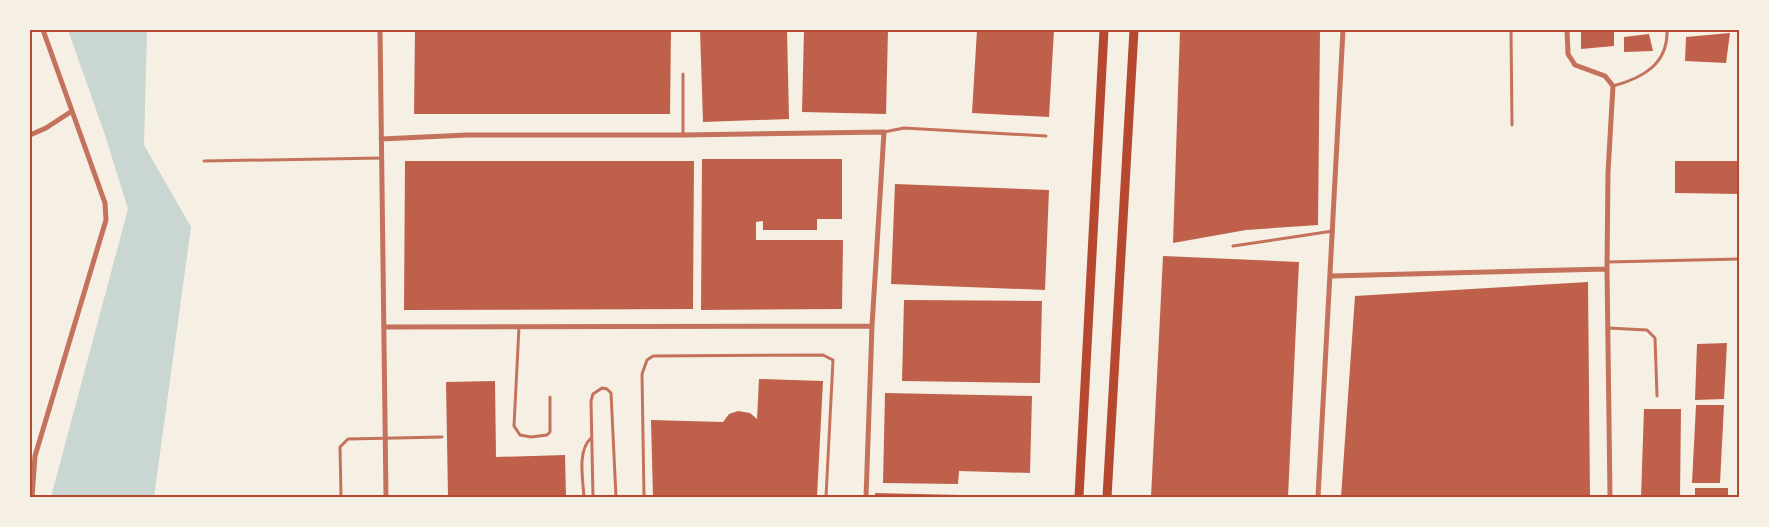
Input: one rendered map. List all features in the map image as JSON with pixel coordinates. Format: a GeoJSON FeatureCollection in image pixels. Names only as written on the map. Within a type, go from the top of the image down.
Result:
{"type":"FeatureCollection","features":[{"type":"Feature","properties":{"kind":"main road"},"geometry":{"type":"LineString","coordinates":[[1079,497],[1104,30]]}},
{"type":"Feature","properties":{"kind":"main road"},"geometry":{"type":"LineString","coordinates":[[1107,497],[1134,30]]}},
{"type":"Feature","properties":{"kind":"street"},"geometry":{"type":"LineString","coordinates":[[32,497],[35,456],[106,220],[106,203],[43,30]]}},
{"type":"Feature","properties":{"kind":"street"},"geometry":{"type":"LineString","coordinates":[[380,30],[386,497]]}},
{"type":"Feature","properties":{"kind":"street"},"geometry":{"type":"LineString","coordinates":[[1318,497],[1343,30]]}},
{"type":"Feature","properties":{"kind":"street"},"geometry":{"type":"LineString","coordinates":[[1567,30],[1568,54],[1575,65],[1605,76],[1613,86],[1608,172],[1607,266],[1610,497]]}},
{"type":"Feature","properties":{"kind":"street"},"geometry":{"type":"LineString","coordinates":[[30,135],[46,128],[72,111]]}},
{"type":"Feature","properties":{"kind":"street"},"geometry":{"type":"LineString","coordinates":[[381,139],[467,135],[683,135],[884,132],[872,326],[866,497]]}},
{"type":"Feature","properties":{"kind":"street"},"geometry":{"type":"LineString","coordinates":[[1331,276],[1607,266]]}},
{"type":"Feature","properties":{"kind":"street"},"geometry":{"type":"LineString","coordinates":[[384,327],[872,326]]}},
{"type":"Feature","properties":{"kind":"lane"},"geometry":{"type":"LineString","coordinates":[[1511,30],[1512,125]]}},
{"type":"Feature","properties":{"kind":"lane"},"geometry":{"type":"LineString","coordinates":[[1613,86],[1638,79],[1663,55],[1667,45],[1667,30]]}},
{"type":"Feature","properties":{"kind":"lane"},"geometry":{"type":"LineString","coordinates":[[683,74],[683,135]]}},
{"type":"Feature","properties":{"kind":"lane"},"geometry":{"type":"LineString","coordinates":[[884,132],[904,128],[1046,136]]}},
{"type":"Feature","properties":{"kind":"lane"},"geometry":{"type":"LineString","coordinates":[[204,161],[382,158]]}},
{"type":"Feature","properties":{"kind":"lane"},"geometry":{"type":"LineString","coordinates":[[1233,246],[1333,231]]}},
{"type":"Feature","properties":{"kind":"lane"},"geometry":{"type":"LineString","coordinates":[[1607,266],[1739,259]]}},
{"type":"Feature","properties":{"kind":"lane"},"geometry":{"type":"LineString","coordinates":[[519,327],[514,426],[520,435],[531,438],[547,435],[550,432],[550,397]]}},
{"type":"Feature","properties":{"kind":"lane"},"geometry":{"type":"LineString","coordinates":[[1608,328],[1647,330],[1656,338],[1657,396]]}},
{"type":"Feature","properties":{"kind":"lane"},"geometry":{"type":"LineString","coordinates":[[644,497],[642,374],[647,360],[653,356],[823,355],[833,360],[826,497]]}},
{"type":"Feature","properties":{"kind":"lane"},"geometry":{"type":"LineString","coordinates":[[593,497],[593,394],[597,390],[607,389],[611,393],[616,497]]}},
{"type":"Feature","properties":{"kind":"lane"},"geometry":{"type":"LineString","coordinates":[[341,497],[340,448],[343,441],[348,438],[442,437]]}},
{"type":"Feature","properties":{"kind":"lane"},"geometry":{"type":"LineString","coordinates":[[584,497],[583,452],[585,444],[592,438]]}},
{"type":"Feature","properties":{"kind":"shaded area"},"geometry":{"type":"Polygon","coordinates":[[[68,30],[147,30],[144,145],[191,227],[154,497],[51,497],[128,209],[105,135],[68,30]]]}},
{"type":"Feature","properties":{"kind":"building"},"geometry":{"type":"Polygon","coordinates":[[[415,30],[671,30],[670,114],[414,114],[415,30]]]}},
{"type":"Feature","properties":{"kind":"building"},"geometry":{"type":"Polygon","coordinates":[[[700,30],[787,30],[789,119],[703,122],[700,30]]]}},
{"type":"Feature","properties":{"kind":"building"},"geometry":{"type":"Polygon","coordinates":[[[804,30],[888,30],[886,114],[802,112],[804,30]]]}},
{"type":"Feature","properties":{"kind":"building"},"geometry":{"type":"Polygon","coordinates":[[[977,30],[1054,30],[1049,117],[972,113],[977,30]]]}},
{"type":"Feature","properties":{"kind":"building"},"geometry":{"type":"Polygon","coordinates":[[[1180,30],[1320,30],[1318,225],[1246,230],[1173,243],[1180,30]]]}},
{"type":"Feature","properties":{"kind":"building"},"geometry":{"type":"Polygon","coordinates":[[[1581,30],[1614,30],[1614,46],[1581,49],[1581,30]]]}},
{"type":"Feature","properties":{"kind":"building"},"geometry":{"type":"Polygon","coordinates":[[[1730,33],[1726,63],[1685,61],[1686,37],[1730,33]]]}},
{"type":"Feature","properties":{"kind":"building"},"geometry":{"type":"Polygon","coordinates":[[[1649,34],[1653,51],[1624,52],[1624,37],[1649,34]]]}},
{"type":"Feature","properties":{"kind":"building"},"geometry":{"type":"Polygon","coordinates":[[[702,159],[842,159],[842,219],[817,219],[817,230],[763,230],[763,221],[756,222],[756,240],[843,240],[842,309],[701,310],[702,159]]]}},
{"type":"Feature","properties":{"kind":"building"},"geometry":{"type":"Polygon","coordinates":[[[405,161],[694,161],[693,309],[404,310],[405,161]]]}},
{"type":"Feature","properties":{"kind":"building"},"geometry":{"type":"Polygon","coordinates":[[[1675,161],[1739,161],[1739,194],[1675,193],[1675,161]]]}},
{"type":"Feature","properties":{"kind":"building"},"geometry":{"type":"Polygon","coordinates":[[[895,184],[1049,190],[1045,290],[891,284],[895,184]]]}},
{"type":"Feature","properties":{"kind":"building"},"geometry":{"type":"Polygon","coordinates":[[[1163,256],[1299,262],[1288,497],[1151,497],[1163,256]]]}},
{"type":"Feature","properties":{"kind":"building"},"geometry":{"type":"Polygon","coordinates":[[[1588,282],[1590,497],[1341,497],[1355,296],[1588,282]]]}},
{"type":"Feature","properties":{"kind":"building"},"geometry":{"type":"Polygon","coordinates":[[[904,300],[1042,301],[1040,383],[902,381],[904,300]]]}},
{"type":"Feature","properties":{"kind":"building"},"geometry":{"type":"Polygon","coordinates":[[[1727,343],[1724,399],[1695,400],[1697,344],[1727,343]]]}},
{"type":"Feature","properties":{"kind":"building"},"geometry":{"type":"Polygon","coordinates":[[[759,379],[823,381],[817,497],[653,497],[651,420],[723,422],[729,414],[738,411],[750,413],[757,419],[759,379]]]}},
{"type":"Feature","properties":{"kind":"building"},"geometry":{"type":"Polygon","coordinates":[[[495,381],[496,457],[565,455],[566,497],[448,497],[446,382],[495,381]]]}},
{"type":"Feature","properties":{"kind":"building"},"geometry":{"type":"Polygon","coordinates":[[[885,393],[1032,396],[1030,473],[959,471],[958,484],[883,483],[885,393]]]}},
{"type":"Feature","properties":{"kind":"building"},"geometry":{"type":"Polygon","coordinates":[[[1696,405],[1724,405],[1720,483],[1692,483],[1696,405]]]}},
{"type":"Feature","properties":{"kind":"building"},"geometry":{"type":"Polygon","coordinates":[[[1644,409],[1681,409],[1680,497],[1641,497],[1644,409]]]}},
{"type":"Feature","properties":{"kind":"building"},"geometry":{"type":"Polygon","coordinates":[[[1695,488],[1728,488],[1728,497],[1695,497],[1695,488]]]}},
{"type":"Feature","properties":{"kind":"building"},"geometry":{"type":"Polygon","coordinates":[[[875,493],[962,495],[962,497],[875,497],[875,493]]]}}]}
